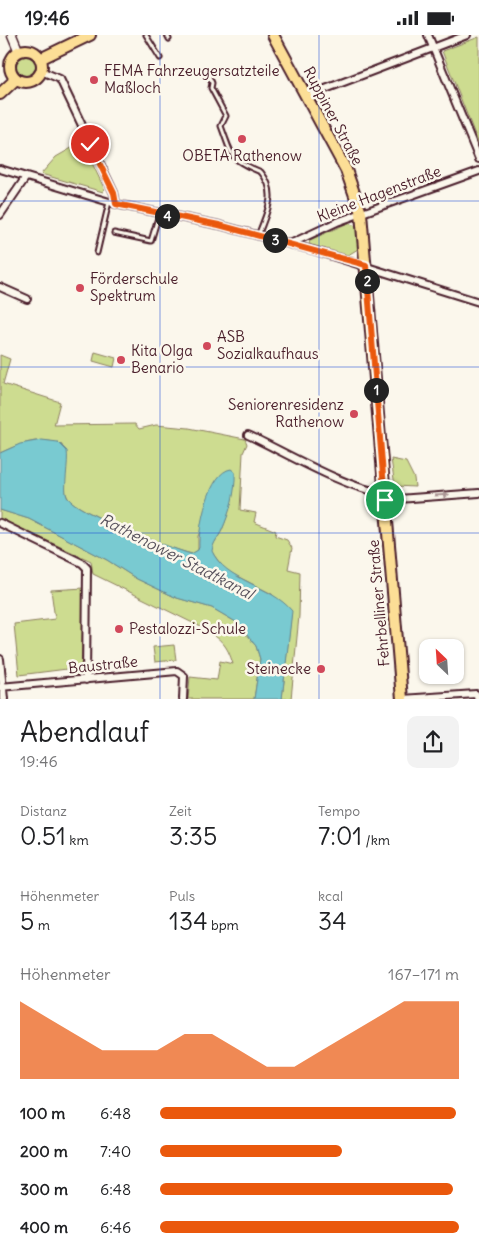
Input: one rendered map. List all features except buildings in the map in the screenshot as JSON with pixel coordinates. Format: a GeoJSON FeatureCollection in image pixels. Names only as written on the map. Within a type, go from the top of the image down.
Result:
{"type":"FeatureCollection","features":[{"type":"Feature","properties":{"kind":"main road"},"geometry":{"type":"LineString","coordinates":[[40,59],[90,35]]}},
{"type":"Feature","properties":{"kind":"main road","name":"Ruppiner Straße"},"geometry":{"type":"LineString","coordinates":[[273,35],[346,170],[361,213],[366,265]]}},
{"type":"Feature","properties":{"kind":"main road"},"geometry":{"type":"LineString","coordinates":[[31,51],[40,59],[41,71],[30,81],[16,79],[10,71],[10,64],[14,55],[19,52],[31,51]]}},
{"type":"Feature","properties":{"kind":"main road"},"geometry":{"type":"LineString","coordinates":[[0,94],[16,79]]}},
{"type":"Feature","properties":{"kind":"main road","name":"Fehrbelliner Straße"},"geometry":{"type":"LineString","coordinates":[[366,265],[402,699]]}},
{"type":"Feature","properties":{"kind":"street"},"geometry":{"type":"LineString","coordinates":[[12,35],[19,52]]}},
{"type":"Feature","properties":{"kind":"street"},"geometry":{"type":"LineString","coordinates":[[428,35],[479,159]]}},
{"type":"Feature","properties":{"kind":"street"},"geometry":{"type":"LineString","coordinates":[[306,96],[467,35]]}},
{"type":"Feature","properties":{"kind":"street"},"geometry":{"type":"LineString","coordinates":[[41,71],[60,79],[114,193],[112,203]]}},
{"type":"Feature","properties":{"kind":"street"},"geometry":{"type":"LineString","coordinates":[[0,169],[112,203],[219,225],[290,244],[366,265],[479,301]]}},
{"type":"Feature","properties":{"kind":"street","name":"Kleine Hagenstraße"},"geometry":{"type":"LineString","coordinates":[[290,244],[361,213],[479,171]]}},
{"type":"Feature","properties":{"kind":"street"},"geometry":{"type":"LineString","coordinates":[[0,215],[26,177]]}},
{"type":"Feature","properties":{"kind":"street"},"geometry":{"type":"LineString","coordinates":[[0,287],[27,299]]}},
{"type":"Feature","properties":{"kind":"street"},"geometry":{"type":"LineString","coordinates":[[248,435],[344,481],[384,496],[479,493]]}},
{"type":"Feature","properties":{"kind":"street"},"geometry":{"type":"LineString","coordinates":[[0,523],[82,563],[87,568],[86,680]]}},
{"type":"Feature","properties":{"kind":"street"},"geometry":{"type":"LineString","coordinates":[[0,659],[1,687],[4,699]]}},
{"type":"Feature","properties":{"kind":"street","name":"Baustraße"},"geometry":{"type":"LineString","coordinates":[[1,687],[177,671],[181,673],[185,683],[183,699]]}},
{"type":"Feature","properties":{"kind":"street"},"geometry":{"type":"LineString","coordinates":[[402,699],[476,694],[478,699]]}},
{"type":"Feature","properties":{"kind":"lane"},"geometry":{"type":"LineString","coordinates":[[146,35],[160,58]]}},
{"type":"Feature","properties":{"kind":"lane"},"geometry":{"type":"LineString","coordinates":[[208,75],[212,83],[211,88],[226,116],[221,126],[231,153],[238,162],[261,172],[271,191],[271,198],[258,236]]}},
{"type":"Feature","properties":{"kind":"lane"},"geometry":{"type":"LineString","coordinates":[[98,253],[112,203]]}},
{"type":"Feature","properties":{"kind":"lane"},"geometry":{"type":"LineString","coordinates":[[114,233],[151,241],[159,214]]}},
{"type":"Feature","properties":{"kind":"green space"},"geometry":{"type":"Polygon","coordinates":[[[479,37],[479,145],[442,51],[479,37]]]}},
{"type":"Feature","properties":{"kind":"green space"},"geometry":{"type":"Polygon","coordinates":[[[26,55],[34,58],[37,66],[34,74],[26,77],[18,74],[15,66],[18,58],[26,55]]]}},
{"type":"Feature","properties":{"kind":"green space"},"geometry":{"type":"Polygon","coordinates":[[[82,142],[104,188],[103,192],[41,174],[56,157],[82,142]]]}},
{"type":"Feature","properties":{"kind":"green space"},"geometry":{"type":"Polygon","coordinates":[[[348,223],[356,226],[358,249],[348,255],[309,245],[310,240],[348,223]]]}},
{"type":"Feature","properties":{"kind":"green space"},"geometry":{"type":"Polygon","coordinates":[[[95,352],[116,358],[114,367],[93,361],[95,352]]]}},
{"type":"Feature","properties":{"kind":"green space"},"geometry":{"type":"Polygon","coordinates":[[[0,355],[10,359],[3,384],[60,402],[54,425],[135,424],[139,429],[156,425],[189,428],[245,439],[247,444],[243,453],[240,510],[256,513],[254,522],[276,531],[275,536],[287,540],[292,548],[288,569],[300,572],[299,616],[291,699],[282,699],[291,616],[272,594],[225,570],[211,551],[222,530],[229,509],[234,487],[234,472],[231,469],[198,536],[198,550],[193,554],[147,539],[106,521],[75,504],[68,498],[64,480],[62,445],[46,441],[30,442],[0,453],[0,355]]]}},
{"type":"Feature","properties":{"kind":"green space"},"geometry":{"type":"Polygon","coordinates":[[[391,459],[406,462],[414,478],[415,487],[395,486],[391,459]]]}},
{"type":"Feature","properties":{"kind":"green space"},"geometry":{"type":"Polygon","coordinates":[[[0,510],[29,519],[107,560],[137,579],[177,598],[212,608],[236,622],[256,646],[260,659],[254,699],[188,699],[190,677],[217,680],[220,661],[233,664],[226,647],[205,629],[93,574],[91,561],[0,519],[0,510]]]}},
{"type":"Feature","properties":{"kind":"green space"},"geometry":{"type":"Polygon","coordinates":[[[84,588],[81,674],[71,675],[67,669],[19,675],[14,624],[55,619],[51,590],[84,588]]]}},
{"type":"Feature","properties":{"kind":"green space"},"geometry":{"type":"Polygon","coordinates":[[[174,645],[176,660],[155,662],[153,647],[174,645]]]}},
{"type":"Feature","properties":{"kind":"water","name":"Rathenower Stadtkanal"},"geometry":{"type":"Polygon","coordinates":[[[42,440],[58,442],[67,451],[66,493],[67,497],[74,504],[125,529],[191,554],[198,550],[199,547],[200,527],[211,490],[223,472],[231,469],[235,472],[235,487],[230,509],[212,551],[218,561],[227,569],[283,602],[292,611],[282,699],[254,699],[260,659],[256,646],[236,622],[212,608],[177,598],[137,579],[107,560],[29,519],[0,510],[0,453],[20,444],[42,440]]]}},
{"type":"Feature","properties":{"kind":"place","name":"FEMA Fahrzeugersatzteile Maßloch"},"geometry":{"type":"Point","coordinates":[94,80]}},
{"type":"Feature","properties":{"kind":"place","name":"OBETA Rathenow"},"geometry":{"type":"Point","coordinates":[242,139]}},
{"type":"Feature","properties":{"kind":"place","name":"Förderschule Spektrum"},"geometry":{"type":"Point","coordinates":[80,288]}},
{"type":"Feature","properties":{"kind":"place","name":"ASB Sozialkaufhaus"},"geometry":{"type":"Point","coordinates":[207,346]}},
{"type":"Feature","properties":{"kind":"place","name":"Kita Olga Benario"},"geometry":{"type":"Point","coordinates":[121,360]}},
{"type":"Feature","properties":{"kind":"place","name":"Seniorenresidenz Rathenow"},"geometry":{"type":"Point","coordinates":[354,414]}},
{"type":"Feature","properties":{"kind":"place","name":"Pestalozzi-Schule"},"geometry":{"type":"Point","coordinates":[119,629]}},
{"type":"Feature","properties":{"kind":"place","name":"Steinecke"},"geometry":{"type":"Point","coordinates":[321,669]}},
{"type":"Feature","properties":{"kind":"route"},"geometry":{"type":"LineString","coordinates":[[90,144],[114,193],[116,204],[219,225],[366,265],[385,500]]}}]}
